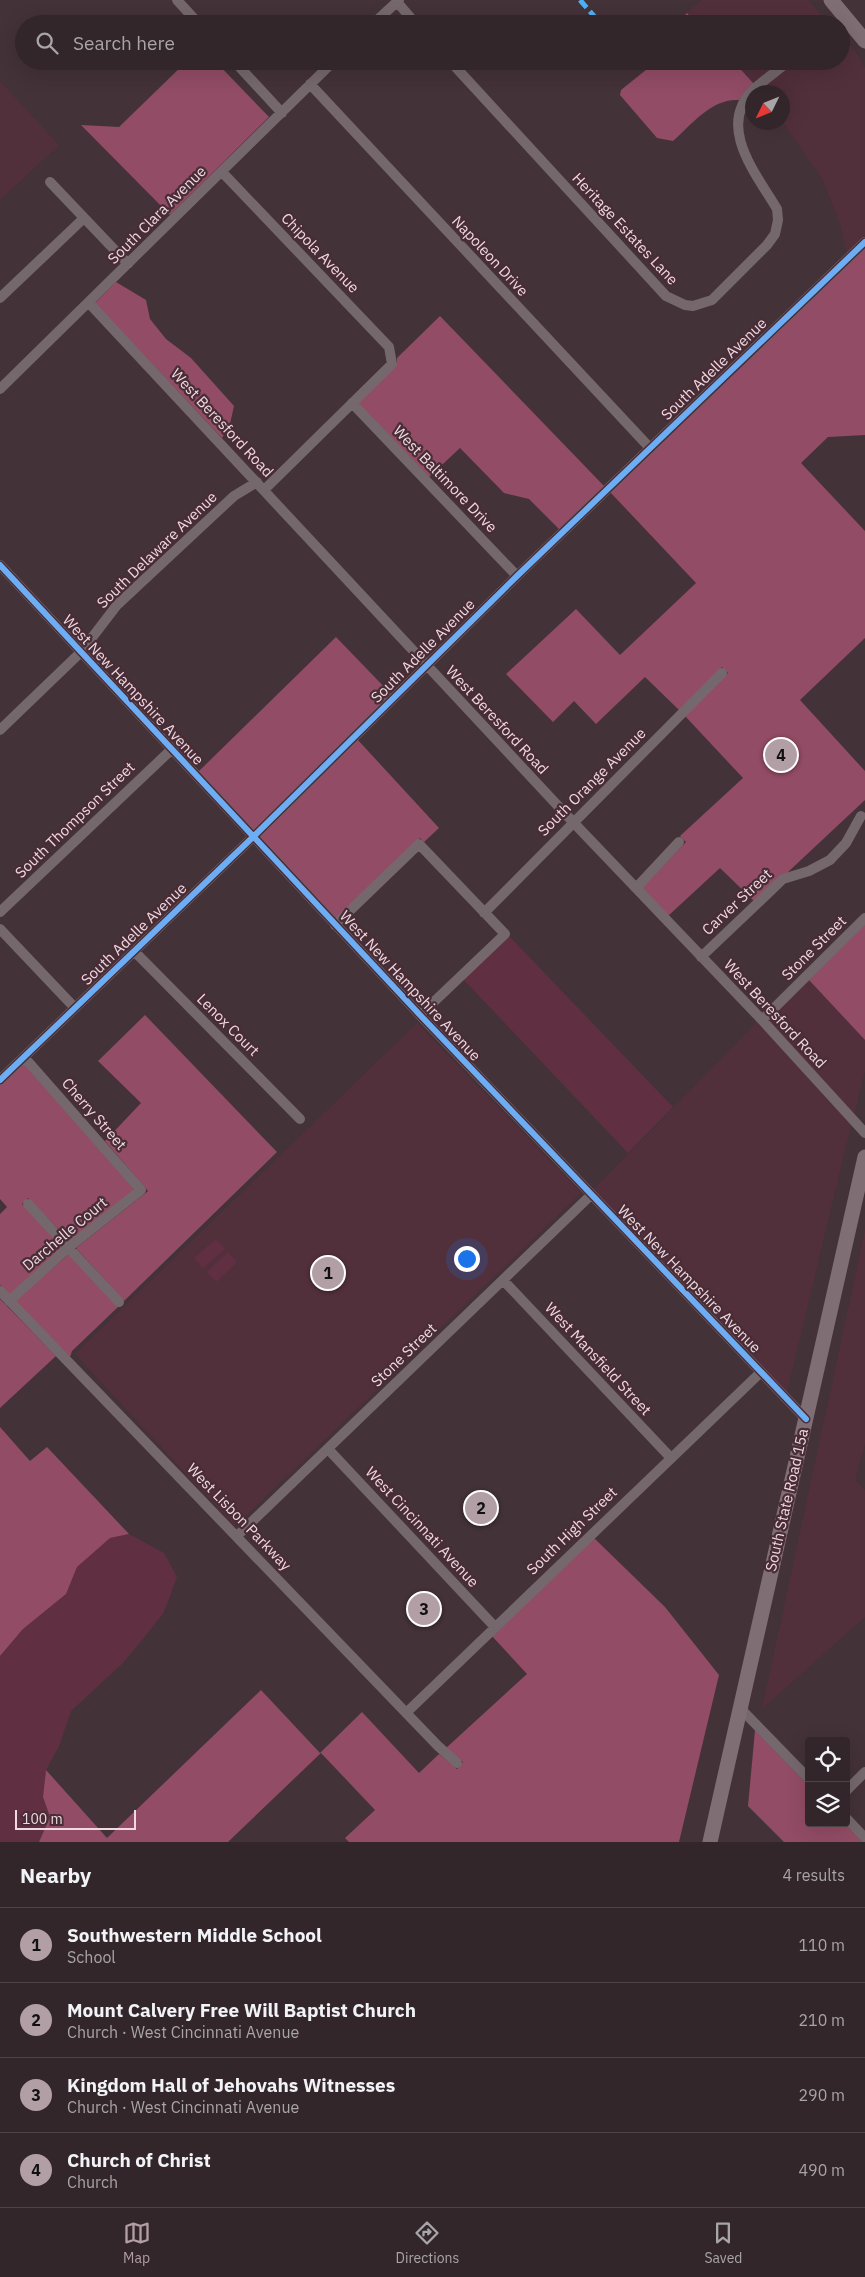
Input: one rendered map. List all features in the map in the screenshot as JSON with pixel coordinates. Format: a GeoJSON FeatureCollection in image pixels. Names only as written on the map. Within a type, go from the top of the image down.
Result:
{"type":"FeatureCollection","features":[{"type":"Feature","properties":{"kind":"highway"},"geometry":{"type":"LineString","coordinates":[[831,0],[838,15]]}},
{"type":"Feature","properties":{"kind":"highway"},"geometry":{"type":"LineString","coordinates":[[850,29],[864,43]]}},
{"type":"Feature","properties":{"kind":"highway","name":"South State Road 15a"},"geometry":{"type":"LineString","coordinates":[[710,1842],[865,1158]]}},
{"type":"Feature","properties":{"kind":"street"},"geometry":{"type":"LineString","coordinates":[[177,0],[191,15]]}},
{"type":"Feature","properties":{"kind":"street"},"geometry":{"type":"LineString","coordinates":[[383,15],[398,1],[409,15]]}},
{"type":"Feature","properties":{"kind":"street"},"geometry":{"type":"LineString","coordinates":[[242,70],[282,112]]}},
{"type":"Feature","properties":{"kind":"street","name":"South Clara Avenue"},"geometry":{"type":"LineString","coordinates":[[0,389],[325,70]]}},
{"type":"Feature","properties":{"kind":"street","name":"Heritage Estates Lane"},"geometry":{"type":"LineString","coordinates":[[458,70],[666,296],[673,301],[693,306],[712,300],[767,245],[775,234],[778,220],[777,209],[742,148],[737,128],[740,112],[752,91],[778,70]]}},
{"type":"Feature","properties":{"kind":"street","name":"Napoleon Drive"},"geometry":{"type":"LineString","coordinates":[[310,84],[650,448]]}},
{"type":"Feature","properties":{"kind":"street","name":"Chipola Avenue"},"geometry":{"type":"LineString","coordinates":[[222,172],[389,347],[393,358]]}},
{"type":"Feature","properties":{"kind":"street"},"geometry":{"type":"LineString","coordinates":[[50,182],[128,264]]}},
{"type":"Feature","properties":{"kind":"street"},"geometry":{"type":"LineString","coordinates":[[0,298],[84,218]]}},
{"type":"Feature","properties":{"kind":"street","name":"South Adelle Avenue"},"geometry":{"type":"LineString","coordinates":[[0,1080],[253,837],[426,664],[865,242]]}},
{"type":"Feature","properties":{"kind":"street","name":"West Beresford Road"},"geometry":{"type":"LineString","coordinates":[[89,303],[572,822],[762,1020],[865,1133]]}},
{"type":"Feature","properties":{"kind":"street","name":"South Delaware Avenue"},"geometry":{"type":"LineString","coordinates":[[0,730],[80,652],[117,605],[234,496],[260,486],[352,403],[392,364],[393,358]]}},
{"type":"Feature","properties":{"kind":"street","name":"West Baltimore Drive"},"geometry":{"type":"LineString","coordinates":[[352,403],[517,576]]}},
{"type":"Feature","properties":{"kind":"street","name":"West New Hampshire Avenue"},"geometry":{"type":"LineString","coordinates":[[0,565],[335,925],[806,1419]]}},
{"type":"Feature","properties":{"kind":"street","name":"South Orange Avenue"},"geometry":{"type":"LineString","coordinates":[[484,913],[572,822],[722,673]]}},
{"type":"Feature","properties":{"kind":"street","name":"South Thompson Street"},"geometry":{"type":"LineString","coordinates":[[0,912],[171,750]]}},
{"type":"Feature","properties":{"kind":"street","name":"Carver Street"},"geometry":{"type":"LineString","coordinates":[[701,957],[783,879],[809,871],[830,860],[846,843],[861,816]]}},
{"type":"Feature","properties":{"kind":"street"},"geometry":{"type":"LineString","coordinates":[[636,888],[680,842]]}},
{"type":"Feature","properties":{"kind":"street"},"geometry":{"type":"LineString","coordinates":[[335,925],[419,844],[505,934],[420,1015]]}},
{"type":"Feature","properties":{"kind":"street","name":"Stone Street"},"geometry":{"type":"LineString","coordinates":[[762,1020],[865,918]]}},
{"type":"Feature","properties":{"kind":"street"},"geometry":{"type":"LineString","coordinates":[[0,929],[75,1008]]}},
{"type":"Feature","properties":{"kind":"street","name":"Lenox Court"},"geometry":{"type":"LineString","coordinates":[[134,951],[300,1119]]}},
{"type":"Feature","properties":{"kind":"street","name":"Cherry Street"},"geometry":{"type":"LineString","coordinates":[[24,1057],[142,1190]]}},
{"type":"Feature","properties":{"kind":"street","name":"Darchelle Court"},"geometry":{"type":"LineString","coordinates":[[9,1301],[69,1247],[142,1190]]}},
{"type":"Feature","properties":{"kind":"street","name":"Stone Street"},"geometry":{"type":"LineString","coordinates":[[237,1536],[591,1195]]}},
{"type":"Feature","properties":{"kind":"street"},"geometry":{"type":"LineString","coordinates":[[28,1204],[119,1302]]}},
{"type":"Feature","properties":{"kind":"street","name":"West Mansfield Street"},"geometry":{"type":"LineString","coordinates":[[503,1280],[671,1458]]}},
{"type":"Feature","properties":{"kind":"street","name":"West Lisbon Parkway"},"geometry":{"type":"LineString","coordinates":[[0,1291],[406,1713],[457,1763]]}},
{"type":"Feature","properties":{"kind":"street","name":"South High Street"},"geometry":{"type":"LineString","coordinates":[[406,1713],[494,1626],[761,1372]]}},
{"type":"Feature","properties":{"kind":"street","name":"West Cincinnati Avenue"},"geometry":{"type":"LineString","coordinates":[[328,1449],[494,1626]]}},
{"type":"Feature","properties":{"kind":"street"},"geometry":{"type":"LineString","coordinates":[[740,1708],[805,1775]]}},
{"type":"Feature","properties":{"kind":"street"},"geometry":{"type":"LineString","coordinates":[[850,1787],[865,1772]]}},
{"type":"Feature","properties":{"kind":"street"},"geometry":{"type":"LineString","coordinates":[[850,1822],[865,1838]]}},
{"type":"Feature","properties":{"kind":"shaded area"},"geometry":{"type":"Polygon","coordinates":[[[702,0],[808,0],[822,15],[689,15],[687,13],[702,0]]]}},
{"type":"Feature","properties":{"kind":"shaded area"},"geometry":{"type":"Polygon","coordinates":[[[850,46],[865,68],[865,236],[847,253],[840,224],[822,178],[789,130],[790,85],[766,85],[785,70],[850,70],[850,46]]]}},
{"type":"Feature","properties":{"kind":"shaded area"},"geometry":{"type":"Polygon","coordinates":[[[178,70],[224,70],[269,117],[170,215],[81,125],[119,127],[178,70]]]}},
{"type":"Feature","properties":{"kind":"shaded area"},"geometry":{"type":"Polygon","coordinates":[[[646,70],[741,70],[754,84],[745,85],[745,94],[739,100],[729,100],[720,103],[703,113],[673,141],[657,138],[620,95],[621,90],[646,70]]]}},
{"type":"Feature","properties":{"kind":"shaded area"},"geometry":{"type":"Polygon","coordinates":[[[741,70],[772,70],[754,84],[741,70]]]}},
{"type":"Feature","properties":{"kind":"shaded area"},"geometry":{"type":"Polygon","coordinates":[[[0,81],[59,145],[0,200],[0,81]]]}},
{"type":"Feature","properties":{"kind":"shaded area"},"geometry":{"type":"Polygon","coordinates":[[[865,247],[865,435],[828,437],[801,463],[865,531],[865,638],[800,700],[865,771],[865,800],[754,901],[720,868],[668,916],[642,888],[686,842],[680,836],[743,778],[685,716],[728,673],[722,667],[679,710],[645,677],[596,724],[574,701],[553,722],[506,674],[576,609],[620,655],[696,583],[610,492],[865,247]]]}},
{"type":"Feature","properties":{"kind":"shaded area"},"geometry":{"type":"Polygon","coordinates":[[[116,282],[146,300],[150,319],[166,339],[191,358],[234,406],[230,424],[222,438],[95,303],[116,282]]]}},
{"type":"Feature","properties":{"kind":"shaded area"},"geometry":{"type":"Polygon","coordinates":[[[440,316],[604,486],[559,529],[529,499],[504,493],[460,448],[429,477],[358,403],[397,364],[397,358],[440,316]]]}},
{"type":"Feature","properties":{"kind":"shaded area"},"geometry":{"type":"Polygon","coordinates":[[[336,637],[391,694],[253,831],[198,772],[336,637]]]}},
{"type":"Feature","properties":{"kind":"shaded area"},"geometry":{"type":"Polygon","coordinates":[[[357,739],[439,828],[424,842],[420,838],[335,919],[259,837],[357,739]]]}},
{"type":"Feature","properties":{"kind":"shaded area"},"geometry":{"type":"Polygon","coordinates":[[[865,924],[865,1040],[809,980],[865,924]]]}},
{"type":"Feature","properties":{"kind":"shaded area"},"geometry":{"type":"Polygon","coordinates":[[[509,936],[673,1107],[628,1153],[463,979],[509,936]]]}},
{"type":"Feature","properties":{"kind":"shaded area"},"geometry":{"type":"Polygon","coordinates":[[[809,980],[865,1040],[865,1070],[854,1114],[768,1020],[809,980]]]}},
{"type":"Feature","properties":{"kind":"shaded area"},"geometry":{"type":"Polygon","coordinates":[[[145,1015],[277,1152],[124,1301],[76,1248],[148,1191],[105,1141],[141,1103],[98,1061],[145,1015]]]}},
{"type":"Feature","properties":{"kind":"shaded area"},"geometry":{"type":"Polygon","coordinates":[[[757,1022],[851,1125],[787,1392],[593,1190],[757,1022]]]}},
{"type":"Feature","properties":{"kind":"shaded area"},"geometry":{"type":"Polygon","coordinates":[[[417,1023],[581,1193],[235,1526],[75,1354],[417,1023]]]}},
{"type":"Feature","properties":{"kind":"shaded area"},"geometry":{"type":"Polygon","coordinates":[[[24,1063],[135,1190],[70,1241],[28,1198],[22,1204],[63,1248],[10,1295],[0,1285],[0,1214],[7,1207],[0,1199],[0,1085],[24,1063]]]}},
{"type":"Feature","properties":{"kind":"shaded area"},"geometry":{"type":"Polygon","coordinates":[[[865,1230],[865,1444],[855,1480],[865,1490],[865,1617],[762,1709],[865,1230]]]}},
{"type":"Feature","properties":{"kind":"shaded area"},"geometry":{"type":"Polygon","coordinates":[[[216,1239],[225,1249],[203,1268],[194,1258],[216,1239]]]}},
{"type":"Feature","properties":{"kind":"shaded area"},"geometry":{"type":"Polygon","coordinates":[[[228,1252],[237,1262],[216,1282],[207,1272],[228,1252]]]}},
{"type":"Feature","properties":{"kind":"shaded area"},"geometry":{"type":"Polygon","coordinates":[[[69,1254],[118,1307],[72,1351],[70,1357],[15,1301],[69,1254]]]}},
{"type":"Feature","properties":{"kind":"shaded area"},"geometry":{"type":"Polygon","coordinates":[[[0,1299],[56,1356],[0,1408],[0,1299]]]}},
{"type":"Feature","properties":{"kind":"shaded area"},"geometry":{"type":"Polygon","coordinates":[[[0,1427],[30,1461],[47,1447],[129,1534],[110,1538],[77,1567],[66,1594],[23,1629],[0,1656],[0,1427]]]}},
{"type":"Feature","properties":{"kind":"shaded area"},"geometry":{"type":"Polygon","coordinates":[[[129,1534],[164,1553],[177,1577],[163,1614],[123,1663],[71,1711],[59,1746],[46,1770],[43,1797],[50,1817],[39,1842],[0,1842],[0,1656],[23,1629],[66,1594],[77,1567],[110,1538],[129,1534]]]}},
{"type":"Feature","properties":{"kind":"shaded area"},"geometry":{"type":"Polygon","coordinates":[[[593,1537],[665,1607],[719,1675],[679,1842],[349,1842],[345,1838],[375,1810],[321,1753],[228,1842],[39,1842],[50,1817],[43,1797],[46,1770],[107,1838],[261,1690],[320,1753],[362,1712],[419,1773],[439,1754],[457,1769],[463,1762],[446,1748],[527,1674],[491,1635],[593,1537]]]}},
{"type":"Feature","properties":{"kind":"shaded area"},"geometry":{"type":"Polygon","coordinates":[[[755,1730],[805,1782],[805,1827],[848,1827],[862,1842],[784,1842],[748,1806],[755,1730]]]}},
{"type":"Feature","properties":{"kind":"marked path"},"geometry":{"type":"LineString","coordinates":[[580,0],[593,15]]}},
{"type":"Feature","properties":{"kind":"cycle path"},"geometry":{"type":"LineString","coordinates":[[0,1080],[253,837],[517,576],[865,242]]}},
{"type":"Feature","properties":{"kind":"cycle path"},"geometry":{"type":"LineString","coordinates":[[0,565],[420,1015],[806,1419]]}},
{"type":"Feature","properties":{"kind":"place","name":"Church of Christ"},"geometry":{"type":"Point","coordinates":[781,755]}},
{"type":"Feature","properties":{"kind":"place","name":"Southwestern Middle School"},"geometry":{"type":"Point","coordinates":[328,1273]}},
{"type":"Feature","properties":{"kind":"place","name":"Mount Calvery Free Will Baptist Church"},"geometry":{"type":"Point","coordinates":[481,1508]}},
{"type":"Feature","properties":{"kind":"place","name":"Kingdom Hall of Jehovahs Witnesses"},"geometry":{"type":"Point","coordinates":[424,1609]}}]}
